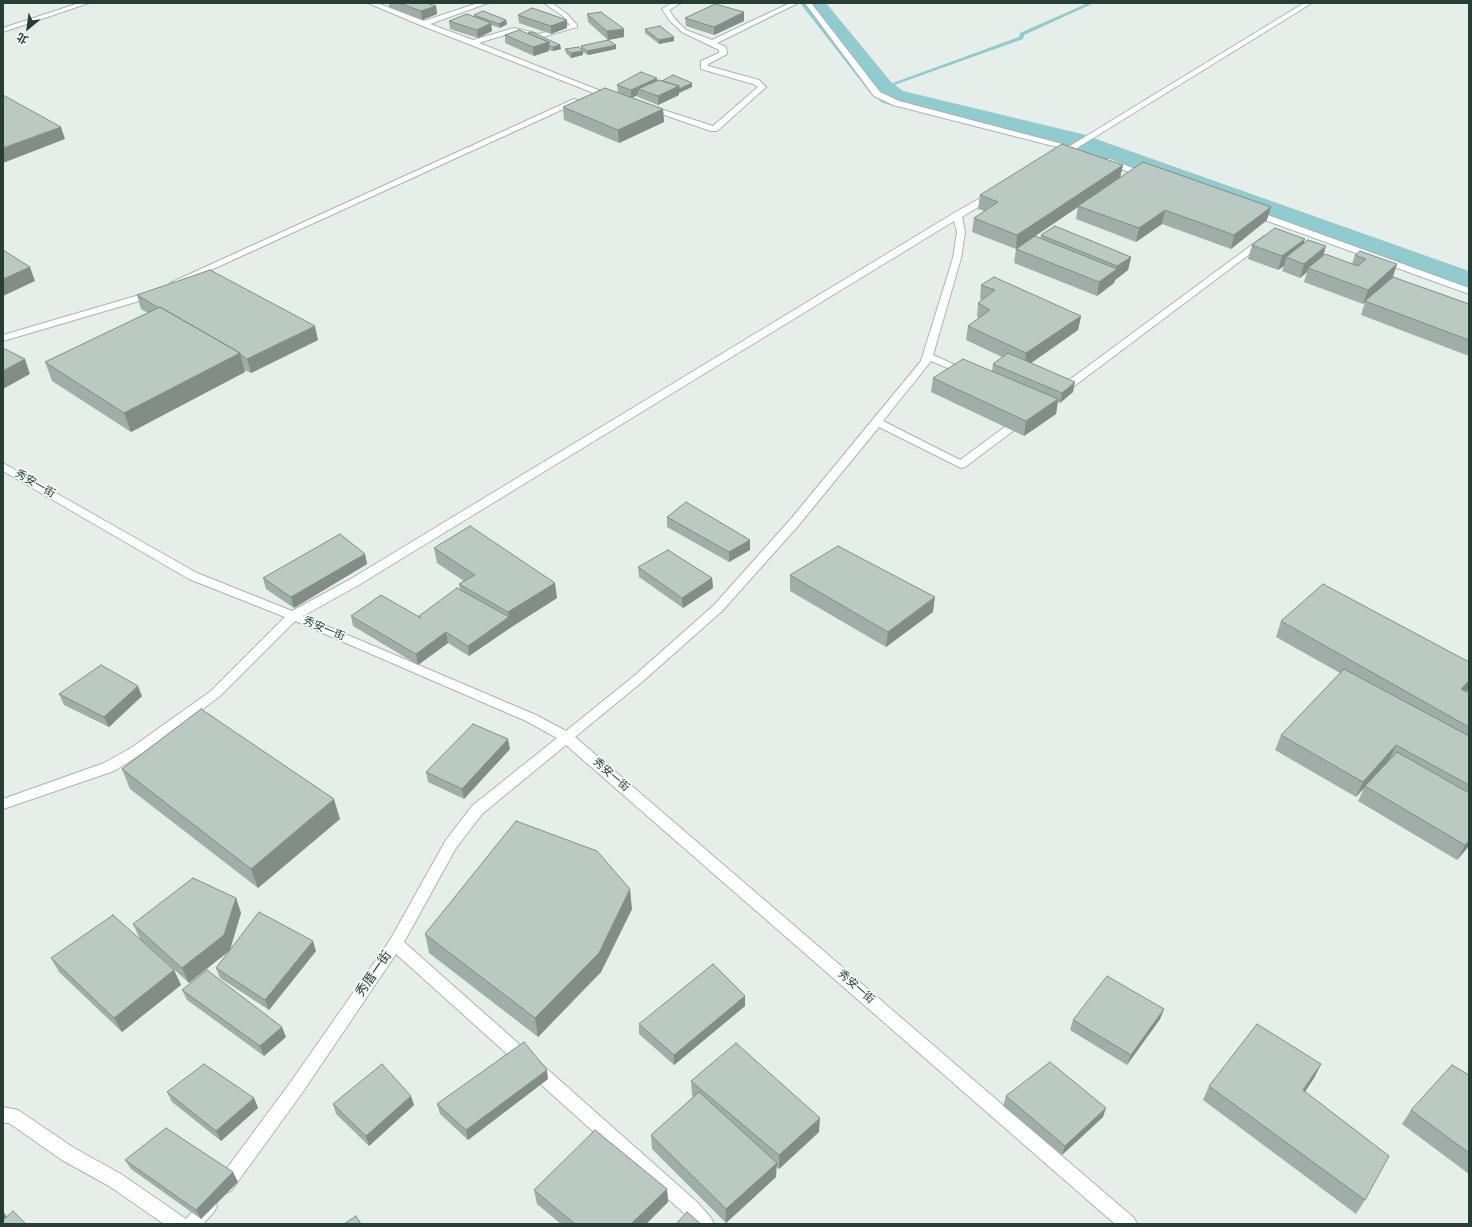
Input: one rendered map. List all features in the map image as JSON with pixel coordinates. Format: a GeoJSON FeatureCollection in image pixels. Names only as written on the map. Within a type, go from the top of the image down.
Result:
{"type":"FeatureCollection","features":[{"type":"Feature","properties":{"kind":"street"},"geometry":{"type":"LineString","coordinates":[[3,30],[86,3]]}},
{"type":"Feature","properties":{"kind":"street"},"geometry":{"type":"LineString","coordinates":[[371,3],[471,43],[590,95],[619,99]]}},
{"type":"Feature","properties":{"kind":"street"},"geometry":{"type":"LineString","coordinates":[[422,24],[485,3]]}},
{"type":"Feature","properties":{"kind":"street"},"geometry":{"type":"LineString","coordinates":[[471,43],[514,30],[539,36],[575,26],[565,15],[547,3]]}},
{"type":"Feature","properties":{"kind":"street"},"geometry":{"type":"LineString","coordinates":[[641,106],[714,129],[762,86],[756,82],[704,67],[704,64],[723,54],[723,49],[684,31],[672,20],[665,9],[678,3]]}},
{"type":"Feature","properties":{"kind":"street"},"geometry":{"type":"LineString","coordinates":[[712,43],[795,3]]}},
{"type":"Feature","properties":{"kind":"street"},"geometry":{"type":"LineString","coordinates":[[808,3],[877,94],[896,103],[1075,150]]}},
{"type":"Feature","properties":{"kind":"street"},"geometry":{"type":"LineString","coordinates":[[1052,160],[1075,150],[1309,3]]}},
{"type":"Feature","properties":{"kind":"street"},"geometry":{"type":"LineString","coordinates":[[3,338],[161,290],[590,95]]}},
{"type":"Feature","properties":{"kind":"street"},"geometry":{"type":"LineString","coordinates":[[1101,159],[1152,177]]}},
{"type":"Feature","properties":{"kind":"street"},"geometry":{"type":"LineString","coordinates":[[3,804],[109,767],[136,751],[215,694],[293,616],[353,584],[1004,187]]}},
{"type":"Feature","properties":{"kind":"street"},"geometry":{"type":"LineString","coordinates":[[1248,211],[1278,229],[1469,291]]}},
{"type":"Feature","properties":{"kind":"street","name":"秀厝一街"},"geometry":{"type":"LineString","coordinates":[[192,1224],[216,1196],[296,1088],[395,944],[451,844],[477,810],[638,679],[718,608],[794,523],[926,361],[957,258],[961,232],[957,215]]}},
{"type":"Feature","properties":{"kind":"street"},"geometry":{"type":"LineString","coordinates":[[1051,398],[1278,229]]}},
{"type":"Feature","properties":{"kind":"street"},"geometry":{"type":"LineString","coordinates":[[927,356],[978,376]]}},
{"type":"Feature","properties":{"kind":"street"},"geometry":{"type":"LineString","coordinates":[[877,422],[961,465],[1033,412]]}},
{"type":"Feature","properties":{"kind":"street","name":"秀安一街"},"geometry":{"type":"LineString","coordinates":[[3,466],[193,576],[293,616],[531,718],[566,737],[1128,1224]]}},
{"type":"Feature","properties":{"kind":"street"},"geometry":{"type":"LineString","coordinates":[[395,944],[692,1209],[705,1224]]}},
{"type":"Feature","properties":{"kind":"street"},"geometry":{"type":"LineString","coordinates":[[3,1115],[12,1115],[68,1154],[115,1180],[179,1224]]}},
{"type":"Feature","properties":{"kind":"building"},"geometry":{"type":"Polygon","coordinates":[[[399,3],[427,3],[436,6],[421,11],[399,3]]]}},
{"type":"Feature","properties":{"kind":"building"},"geometry":{"type":"Polygon","coordinates":[[[715,4],[744,12],[714,27],[685,18],[715,4]]]}},
{"type":"Feature","properties":{"kind":"building"},"geometry":{"type":"Polygon","coordinates":[[[532,8],[567,20],[551,26],[518,15],[532,8]]]}},
{"type":"Feature","properties":{"kind":"building"},"geometry":{"type":"Polygon","coordinates":[[[483,11],[506,20],[499,24],[474,15],[483,11]]]}},
{"type":"Feature","properties":{"kind":"building"},"geometry":{"type":"Polygon","coordinates":[[[601,12],[624,29],[607,31],[587,14],[601,12]]]}},
{"type":"Feature","properties":{"kind":"building"},"geometry":{"type":"Polygon","coordinates":[[[467,14],[491,23],[477,30],[449,21],[467,14]]]}},
{"type":"Feature","properties":{"kind":"building"},"geometry":{"type":"Polygon","coordinates":[[[660,26],[674,37],[659,40],[645,29],[660,26]]]}},
{"type":"Feature","properties":{"kind":"building"},"geometry":{"type":"Polygon","coordinates":[[[519,30],[549,42],[533,47],[505,35],[519,30]]]}},
{"type":"Feature","properties":{"kind":"building"},"geometry":{"type":"Polygon","coordinates":[[[532,32],[560,45],[553,47],[549,46],[549,42],[528,33],[532,32]]]}},
{"type":"Feature","properties":{"kind":"building"},"geometry":{"type":"Polygon","coordinates":[[[608,40],[616,45],[587,51],[581,46],[608,40]]]}},
{"type":"Feature","properties":{"kind":"building"},"geometry":{"type":"Polygon","coordinates":[[[579,47],[583,51],[571,53],[565,49],[579,47]]]}},
{"type":"Feature","properties":{"kind":"building"},"geometry":{"type":"Polygon","coordinates":[[[641,72],[657,78],[631,90],[617,85],[641,72]]]}},
{"type":"Feature","properties":{"kind":"building"},"geometry":{"type":"Polygon","coordinates":[[[673,75],[692,83],[679,89],[679,86],[662,81],[673,75]]]}},
{"type":"Feature","properties":{"kind":"building"},"geometry":{"type":"Polygon","coordinates":[[[659,80],[679,86],[658,96],[638,89],[659,80]]]}},
{"type":"Feature","properties":{"kind":"building"},"geometry":{"type":"Polygon","coordinates":[[[605,88],[663,109],[618,130],[563,107],[605,88]]]}},
{"type":"Feature","properties":{"kind":"building"},"geometry":{"type":"Polygon","coordinates":[[[3,95],[61,127],[3,148],[3,95]]]}},
{"type":"Feature","properties":{"kind":"building"},"geometry":{"type":"Polygon","coordinates":[[[1062,144],[1123,165],[1017,235],[974,218],[998,202],[980,195],[1062,144]]]}},
{"type":"Feature","properties":{"kind":"building"},"geometry":{"type":"Polygon","coordinates":[[[1143,162],[1271,207],[1234,235],[1165,210],[1139,228],[1078,206],[1143,162]]]}},
{"type":"Feature","properties":{"kind":"building"},"geometry":{"type":"Polygon","coordinates":[[[1055,226],[1131,257],[1117,266],[1041,235],[1055,226]]]}},
{"type":"Feature","properties":{"kind":"building"},"geometry":{"type":"Polygon","coordinates":[[[1275,228],[1305,239],[1282,256],[1252,245],[1275,228]]]}},
{"type":"Feature","properties":{"kind":"building"},"geometry":{"type":"Polygon","coordinates":[[[1035,236],[1117,269],[1099,282],[1016,249],[1035,236]]]}},
{"type":"Feature","properties":{"kind":"building"},"geometry":{"type":"Polygon","coordinates":[[[1308,240],[1326,246],[1304,264],[1286,257],[1308,240]]]}},
{"type":"Feature","properties":{"kind":"building"},"geometry":{"type":"Polygon","coordinates":[[[3,250],[30,267],[3,279],[3,250]]]}},
{"type":"Feature","properties":{"kind":"building"},"geometry":{"type":"Polygon","coordinates":[[[1360,251],[1397,264],[1368,290],[1308,268],[1325,254],[1358,266],[1366,259],[1355,255],[1360,251]]]}},
{"type":"Feature","properties":{"kind":"building"},"geometry":{"type":"Polygon","coordinates":[[[210,270],[315,326],[247,359],[240,353],[137,295],[210,270]]]}},
{"type":"Feature","properties":{"kind":"building"},"geometry":{"type":"Polygon","coordinates":[[[994,277],[1081,316],[1026,353],[968,326],[990,310],[978,303],[995,290],[981,285],[994,277]]]}},
{"type":"Feature","properties":{"kind":"building"},"geometry":{"type":"Polygon","coordinates":[[[1393,277],[1469,304],[1469,340],[1365,301],[1393,277]]]}},
{"type":"Feature","properties":{"kind":"building"},"geometry":{"type":"Polygon","coordinates":[[[160,307],[240,353],[124,413],[45,362],[160,307]]]}},
{"type":"Feature","properties":{"kind":"building"},"geometry":{"type":"Polygon","coordinates":[[[3,348],[25,359],[3,371],[3,348]]]}},
{"type":"Feature","properties":{"kind":"building"},"geometry":{"type":"Polygon","coordinates":[[[1008,353],[1075,382],[1062,393],[993,364],[1008,353]]]}},
{"type":"Feature","properties":{"kind":"building"},"geometry":{"type":"Polygon","coordinates":[[[963,359],[1058,399],[1026,421],[933,378],[963,359]]]}},
{"type":"Feature","properties":{"kind":"building"},"geometry":{"type":"Polygon","coordinates":[[[686,502],[750,540],[729,552],[667,517],[686,502]]]}},
{"type":"Feature","properties":{"kind":"building"},"geometry":{"type":"Polygon","coordinates":[[[470,526],[555,583],[508,612],[459,584],[475,575],[434,548],[470,526]]]}},
{"type":"Feature","properties":{"kind":"building"},"geometry":{"type":"Polygon","coordinates":[[[340,534],[365,554],[291,597],[263,578],[340,534]]]}},
{"type":"Feature","properties":{"kind":"building"},"geometry":{"type":"Polygon","coordinates":[[[838,546],[935,597],[888,632],[790,575],[838,546]]]}},
{"type":"Feature","properties":{"kind":"building"},"geometry":{"type":"Polygon","coordinates":[[[668,550],[712,578],[682,598],[638,567],[668,550]]]}},
{"type":"Feature","properties":{"kind":"building"},"geometry":{"type":"Polygon","coordinates":[[[1323,584],[1469,662],[1469,681],[1461,689],[1469,693],[1469,727],[1281,621],[1323,584]]]}},
{"type":"Feature","properties":{"kind":"building"},"geometry":{"type":"Polygon","coordinates":[[[457,588],[509,617],[468,646],[446,632],[416,654],[351,616],[381,595],[421,618],[419,616],[457,588]]]}},
{"type":"Feature","properties":{"kind":"building"},"geometry":{"type":"Polygon","coordinates":[[[101,665],[138,686],[104,717],[59,694],[101,665]]]}},
{"type":"Feature","properties":{"kind":"building"},"geometry":{"type":"Polygon","coordinates":[[[1344,669],[1469,736],[1469,785],[1396,745],[1363,782],[1281,735],[1344,669]]]}},
{"type":"Feature","properties":{"kind":"building"},"geometry":{"type":"Polygon","coordinates":[[[201,709],[334,799],[251,869],[122,769],[201,709]]]}},
{"type":"Feature","properties":{"kind":"building"},"geometry":{"type":"Polygon","coordinates":[[[473,724],[508,739],[462,789],[426,772],[473,724]]]}},
{"type":"Feature","properties":{"kind":"building"},"geometry":{"type":"Polygon","coordinates":[[[1397,752],[1469,793],[1469,841],[1465,845],[1365,786],[1397,752]]]}},
{"type":"Feature","properties":{"kind":"building"},"geometry":{"type":"Polygon","coordinates":[[[516,821],[597,851],[630,889],[599,953],[535,1018],[425,934],[516,821]]]}},
{"type":"Feature","properties":{"kind":"building"},"geometry":{"type":"Polygon","coordinates":[[[193,878],[236,898],[224,935],[182,968],[133,924],[193,878]]]}},
{"type":"Feature","properties":{"kind":"building"},"geometry":{"type":"Polygon","coordinates":[[[259,912],[313,941],[265,1000],[216,968],[259,912]]]}},
{"type":"Feature","properties":{"kind":"building"},"geometry":{"type":"Polygon","coordinates":[[[113,915],[174,970],[114,1018],[51,958],[113,915]]]}},
{"type":"Feature","properties":{"kind":"building"},"geometry":{"type":"Polygon","coordinates":[[[713,964],[745,996],[674,1055],[639,1024],[713,964]]]}},
{"type":"Feature","properties":{"kind":"building"},"geometry":{"type":"Polygon","coordinates":[[[207,970],[282,1027],[260,1046],[182,990],[207,970]]]}},
{"type":"Feature","properties":{"kind":"building"},"geometry":{"type":"Polygon","coordinates":[[[1107,976],[1164,1009],[1131,1055],[1073,1020],[1107,976]]]}},
{"type":"Feature","properties":{"kind":"building"},"geometry":{"type":"Polygon","coordinates":[[[1257,1024],[1321,1064],[1303,1090],[1389,1156],[1365,1200],[1209,1086],[1257,1024]]]}},
{"type":"Feature","properties":{"kind":"building"},"geometry":{"type":"Polygon","coordinates":[[[524,1042],[547,1070],[466,1130],[437,1104],[524,1042]]]}},
{"type":"Feature","properties":{"kind":"building"},"geometry":{"type":"Polygon","coordinates":[[[736,1043],[820,1118],[779,1155],[691,1081],[736,1043]]]}},
{"type":"Feature","properties":{"kind":"building"},"geometry":{"type":"Polygon","coordinates":[[[1050,1062],[1106,1108],[1065,1146],[1006,1096],[1050,1062]]]}},
{"type":"Feature","properties":{"kind":"building"},"geometry":{"type":"Polygon","coordinates":[[[204,1064],[254,1098],[216,1131],[167,1092],[204,1064]]]}},
{"type":"Feature","properties":{"kind":"building"},"geometry":{"type":"Polygon","coordinates":[[[382,1064],[411,1096],[366,1136],[333,1104],[382,1064]]]}},
{"type":"Feature","properties":{"kind":"building"},"geometry":{"type":"Polygon","coordinates":[[[1452,1065],[1469,1075],[1469,1153],[1411,1110],[1452,1065]]]}},
{"type":"Feature","properties":{"kind":"building"},"geometry":{"type":"Polygon","coordinates":[[[699,1092],[777,1163],[726,1209],[651,1135],[699,1092]]]}},
{"type":"Feature","properties":{"kind":"building"},"geometry":{"type":"Polygon","coordinates":[[[166,1128],[233,1172],[196,1210],[125,1160],[166,1128]]]}},
{"type":"Feature","properties":{"kind":"building"},"geometry":{"type":"Polygon","coordinates":[[[595,1130],[667,1189],[631,1224],[575,1224],[534,1190],[595,1130]]]}},
{"type":"Feature","properties":{"kind":"building"},"geometry":{"type":"Polygon","coordinates":[[[13,1211],[26,1224],[3,1224],[3,1220],[13,1211]]]}},
{"type":"Feature","properties":{"kind":"building"},"geometry":{"type":"Polygon","coordinates":[[[687,1212],[701,1224],[676,1224],[687,1212]]]}},
{"type":"Feature","properties":{"kind":"building"},"geometry":{"type":"Polygon","coordinates":[[[356,1216],[361,1224],[344,1224],[356,1216]]]}},
{"type":"Feature","properties":{"kind":"waterway"},"geometry":{"type":"LineString","coordinates":[[813,3],[881,88],[893,97],[1071,140],[1469,283]]}},
{"type":"Feature","properties":{"kind":"waterway"},"geometry":{"type":"LineString","coordinates":[[881,88],[1021,38],[1022,34],[1092,3]]}}]}
